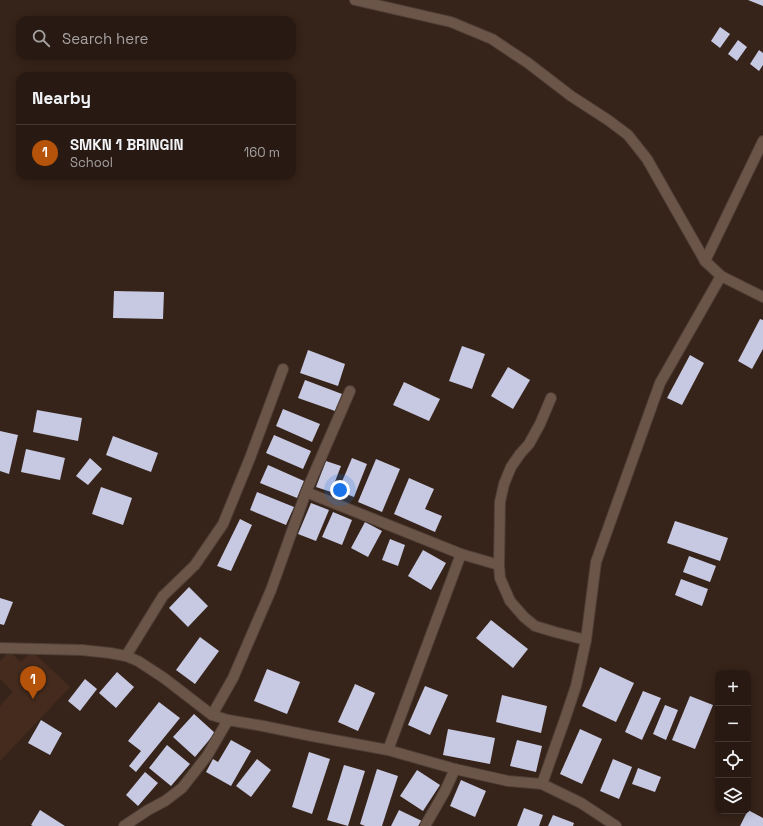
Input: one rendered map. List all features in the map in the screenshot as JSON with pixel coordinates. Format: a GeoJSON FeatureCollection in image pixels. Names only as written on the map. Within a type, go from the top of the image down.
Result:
{"type":"FeatureCollection","features":[{"type":"Feature","properties":{"kind":"street"},"geometry":{"type":"LineString","coordinates":[[355,0],[452,22],[492,39],[528,63],[571,96],[608,120],[628,135],[647,158],[705,261],[721,276],[763,298]]}},
{"type":"Feature","properties":{"kind":"street"},"geometry":{"type":"LineString","coordinates":[[705,261],[763,141]]}},
{"type":"Feature","properties":{"kind":"street"},"geometry":{"type":"LineString","coordinates":[[542,784],[576,686],[586,640],[596,562],[660,383],[721,276]]}},
{"type":"Feature","properties":{"kind":"street"},"geometry":{"type":"LineString","coordinates":[[126,656],[163,596],[195,565],[223,524],[250,458],[282,368]]}},
{"type":"Feature","properties":{"kind":"street"},"geometry":{"type":"LineString","coordinates":[[212,715],[233,678],[268,597],[306,492],[350,391]]}},
{"type":"Feature","properties":{"kind":"street"},"geometry":{"type":"LineString","coordinates":[[551,398],[540,424],[529,444],[511,467],[504,484],[500,502],[500,578],[510,601],[534,626],[586,640]]}},
{"type":"Feature","properties":{"kind":"street"},"geometry":{"type":"LineString","coordinates":[[306,492],[461,554],[499,565]]}},
{"type":"Feature","properties":{"kind":"street"},"geometry":{"type":"LineString","coordinates":[[388,750],[461,554]]}},
{"type":"Feature","properties":{"kind":"street"},"geometry":{"type":"LineString","coordinates":[[0,648],[82,650],[126,656],[138,661],[164,678],[212,715],[228,720],[388,750],[455,769],[508,781],[542,784],[581,803],[616,826]]}},
{"type":"Feature","properties":{"kind":"street"},"geometry":{"type":"LineString","coordinates":[[124,826],[165,801],[182,788],[207,756],[228,720]]}},
{"type":"Feature","properties":{"kind":"street"},"geometry":{"type":"LineString","coordinates":[[425,826],[445,791],[455,769]]}},
{"type":"Feature","properties":{"kind":"shaded area"},"geometry":{"type":"Polygon","coordinates":[[[9,651],[21,662],[32,651],[70,687],[0,761],[0,706],[13,692],[0,679],[0,661],[9,651]]]}},
{"type":"Feature","properties":{"kind":"building"},"geometry":{"type":"Polygon","coordinates":[[[748,0],[763,0],[763,6],[748,0]]]}},
{"type":"Feature","properties":{"kind":"building"},"geometry":{"type":"Polygon","coordinates":[[[720,27],[730,34],[720,48],[711,41],[720,27]]]}},
{"type":"Feature","properties":{"kind":"building"},"geometry":{"type":"Polygon","coordinates":[[[738,40],[747,47],[737,61],[728,54],[738,40]]]}},
{"type":"Feature","properties":{"kind":"building"},"geometry":{"type":"Polygon","coordinates":[[[759,50],[763,53],[763,65],[759,71],[750,64],[759,50]]]}},
{"type":"Feature","properties":{"kind":"building"},"geometry":{"type":"Polygon","coordinates":[[[114,291],[164,292],[163,319],[113,318],[114,291]]]}},
{"type":"Feature","properties":{"kind":"building"},"geometry":{"type":"Polygon","coordinates":[[[760,319],[763,320],[763,349],[752,369],[738,361],[760,319]]]}},
{"type":"Feature","properties":{"kind":"building"},"geometry":{"type":"Polygon","coordinates":[[[462,346],[485,354],[472,389],[449,381],[462,346]]]}},
{"type":"Feature","properties":{"kind":"building"},"geometry":{"type":"Polygon","coordinates":[[[308,350],[345,364],[338,386],[300,373],[308,350]]]}},
{"type":"Feature","properties":{"kind":"building"},"geometry":{"type":"Polygon","coordinates":[[[690,355],[704,363],[682,405],[667,398],[690,355]]]}},
{"type":"Feature","properties":{"kind":"building"},"geometry":{"type":"Polygon","coordinates":[[[508,367],[530,380],[513,409],[491,396],[508,367]]]}},
{"type":"Feature","properties":{"kind":"building"},"geometry":{"type":"Polygon","coordinates":[[[305,380],[342,394],[335,411],[298,398],[305,380]]]}},
{"type":"Feature","properties":{"kind":"building"},"geometry":{"type":"Polygon","coordinates":[[[404,382],[440,399],[429,421],[393,405],[404,382]]]}},
{"type":"Feature","properties":{"kind":"building"},"geometry":{"type":"Polygon","coordinates":[[[283,409],[320,424],[312,442],[276,426],[283,409]]]}},
{"type":"Feature","properties":{"kind":"building"},"geometry":{"type":"Polygon","coordinates":[[[37,410],[82,418],[78,441],[33,432],[37,410]]]}},
{"type":"Feature","properties":{"kind":"building"},"geometry":{"type":"Polygon","coordinates":[[[0,431],[18,435],[9,474],[0,471],[0,431]]]}},
{"type":"Feature","properties":{"kind":"building"},"geometry":{"type":"Polygon","coordinates":[[[274,435],[311,451],[303,469],[266,453],[274,435]]]}},
{"type":"Feature","properties":{"kind":"building"},"geometry":{"type":"Polygon","coordinates":[[[113,436],[158,453],[151,472],[106,455],[113,436]]]}},
{"type":"Feature","properties":{"kind":"building"},"geometry":{"type":"Polygon","coordinates":[[[26,449],[65,458],[60,480],[21,472],[26,449]]]}},
{"type":"Feature","properties":{"kind":"building"},"geometry":{"type":"Polygon","coordinates":[[[90,458],[102,469],[88,485],[76,476],[90,458]]]}},
{"type":"Feature","properties":{"kind":"building"},"geometry":{"type":"Polygon","coordinates":[[[352,458],[367,464],[354,497],[338,491],[352,458]]]}},
{"type":"Feature","properties":{"kind":"building"},"geometry":{"type":"Polygon","coordinates":[[[376,459],[400,469],[382,512],[358,502],[376,459]]]}},
{"type":"Feature","properties":{"kind":"building"},"geometry":{"type":"Polygon","coordinates":[[[326,461],[341,466],[331,492],[316,487],[326,461]]]}},
{"type":"Feature","properties":{"kind":"building"},"geometry":{"type":"Polygon","coordinates":[[[268,465],[304,481],[297,498],[260,483],[268,465]]]}},
{"type":"Feature","properties":{"kind":"building"},"geometry":{"type":"Polygon","coordinates":[[[409,478],[434,489],[425,509],[442,516],[435,532],[394,514],[409,478]]]}},
{"type":"Feature","properties":{"kind":"building"},"geometry":{"type":"Polygon","coordinates":[[[101,487],[132,498],[123,525],[92,514],[101,487]]]}},
{"type":"Feature","properties":{"kind":"building"},"geometry":{"type":"Polygon","coordinates":[[[257,492],[294,507],[286,525],[250,510],[257,492]]]}},
{"type":"Feature","properties":{"kind":"building"},"geometry":{"type":"Polygon","coordinates":[[[311,503],[329,510],[316,541],[298,534],[311,503]]]}},
{"type":"Feature","properties":{"kind":"building"},"geometry":{"type":"Polygon","coordinates":[[[333,512],[352,520],[342,545],[322,537],[333,512]]]}},
{"type":"Feature","properties":{"kind":"building"},"geometry":{"type":"Polygon","coordinates":[[[240,519],[252,525],[231,571],[217,566],[240,519]]]}},
{"type":"Feature","properties":{"kind":"building"},"geometry":{"type":"Polygon","coordinates":[[[675,521],[728,538],[720,561],[667,543],[675,521]]]}},
{"type":"Feature","properties":{"kind":"building"},"geometry":{"type":"Polygon","coordinates":[[[365,522],[382,531],[368,557],[351,548],[365,522]]]}},
{"type":"Feature","properties":{"kind":"building"},"geometry":{"type":"Polygon","coordinates":[[[390,539],[405,545],[398,566],[382,560],[390,539]]]}},
{"type":"Feature","properties":{"kind":"building"},"geometry":{"type":"Polygon","coordinates":[[[423,550],[446,563],[431,590],[408,576],[423,550]]]}},
{"type":"Feature","properties":{"kind":"building"},"geometry":{"type":"Polygon","coordinates":[[[689,556],[716,566],[710,582],[683,572],[689,556]]]}},
{"type":"Feature","properties":{"kind":"building"},"geometry":{"type":"Polygon","coordinates":[[[681,579],[708,589],[702,606],[675,595],[681,579]]]}},
{"type":"Feature","properties":{"kind":"building"},"geometry":{"type":"Polygon","coordinates":[[[189,587],[208,606],[188,627],[169,608],[189,587]]]}},
{"type":"Feature","properties":{"kind":"building"},"geometry":{"type":"Polygon","coordinates":[[[0,598],[13,602],[4,625],[0,624],[0,598]]]}},
{"type":"Feature","properties":{"kind":"building"},"geometry":{"type":"Polygon","coordinates":[[[491,620],[528,649],[513,668],[476,638],[491,620]]]}},
{"type":"Feature","properties":{"kind":"building"},"geometry":{"type":"Polygon","coordinates":[[[200,637],[219,651],[195,684],[176,670],[200,637]]]}},
{"type":"Feature","properties":{"kind":"building"},"geometry":{"type":"Polygon","coordinates":[[[600,667],[634,683],[616,722],[582,706],[600,667]]]}},
{"type":"Feature","properties":{"kind":"building"},"geometry":{"type":"Polygon","coordinates":[[[267,669],[300,682],[287,714],[254,701],[267,669]]]}},
{"type":"Feature","properties":{"kind":"building"},"geometry":{"type":"Polygon","coordinates":[[[117,672],[134,687],[116,708],[99,693],[117,672]]]}},
{"type":"Feature","properties":{"kind":"building"},"geometry":{"type":"Polygon","coordinates":[[[85,679],[97,689],[80,711],[68,701],[85,679]]]}},
{"type":"Feature","properties":{"kind":"building"},"geometry":{"type":"Polygon","coordinates":[[[355,684],[375,693],[358,731],[338,722],[355,684]]]}},
{"type":"Feature","properties":{"kind":"building"},"geometry":{"type":"Polygon","coordinates":[[[425,686],[448,695],[430,735],[408,725],[425,686]]]}},
{"type":"Feature","properties":{"kind":"building"},"geometry":{"type":"Polygon","coordinates":[[[643,691],[661,698],[642,740],[625,732],[643,691]]]}},
{"type":"Feature","properties":{"kind":"building"},"geometry":{"type":"Polygon","coordinates":[[[502,695],[547,706],[541,733],[496,722],[502,695]]]}},
{"type":"Feature","properties":{"kind":"building"},"geometry":{"type":"Polygon","coordinates":[[[690,696],[713,705],[695,749],[672,740],[690,696]]]}},
{"type":"Feature","properties":{"kind":"building"},"geometry":{"type":"Polygon","coordinates":[[[159,702],[180,718],[136,772],[129,766],[141,751],[128,741],[159,702]]]}},
{"type":"Feature","properties":{"kind":"building"},"geometry":{"type":"Polygon","coordinates":[[[665,705],[678,710],[666,740],[653,734],[665,705]]]}},
{"type":"Feature","properties":{"kind":"building"},"geometry":{"type":"Polygon","coordinates":[[[194,714],[215,733],[195,757],[173,737],[194,714]]]}},
{"type":"Feature","properties":{"kind":"building"},"geometry":{"type":"Polygon","coordinates":[[[41,720],[62,733],[50,755],[28,743],[41,720]]]}},
{"type":"Feature","properties":{"kind":"building"},"geometry":{"type":"Polygon","coordinates":[[[448,729],[495,738],[490,764],[443,755],[448,729]]]}},
{"type":"Feature","properties":{"kind":"building"},"geometry":{"type":"Polygon","coordinates":[[[580,729],[602,739],[582,784],[560,774],[580,729]]]}},
{"type":"Feature","properties":{"kind":"building"},"geometry":{"type":"Polygon","coordinates":[[[231,740],[251,751],[231,786],[206,772],[213,759],[218,762],[231,740]]]}},
{"type":"Feature","properties":{"kind":"building"},"geometry":{"type":"Polygon","coordinates":[[[517,740],[542,746],[536,772],[510,766],[517,740]]]}},
{"type":"Feature","properties":{"kind":"building"},"geometry":{"type":"Polygon","coordinates":[[[167,745],[190,764],[171,786],[149,768],[167,745]]]}},
{"type":"Feature","properties":{"kind":"building"},"geometry":{"type":"Polygon","coordinates":[[[309,752],[330,759],[312,814],[292,807],[309,752]]]}},
{"type":"Feature","properties":{"kind":"building"},"geometry":{"type":"Polygon","coordinates":[[[257,759],[271,770],[251,797],[236,786],[257,759]]]}},
{"type":"Feature","properties":{"kind":"building"},"geometry":{"type":"Polygon","coordinates":[[[613,759],[632,767],[619,799],[600,791],[613,759]]]}},
{"type":"Feature","properties":{"kind":"building"},"geometry":{"type":"Polygon","coordinates":[[[344,765],[365,771],[348,826],[327,820],[344,765]]]}},
{"type":"Feature","properties":{"kind":"building"},"geometry":{"type":"Polygon","coordinates":[[[638,768],[661,777],[655,792],[632,784],[638,768]]]}},
{"type":"Feature","properties":{"kind":"building"},"geometry":{"type":"Polygon","coordinates":[[[377,769],[398,776],[382,826],[365,826],[360,824],[377,769]]]}},
{"type":"Feature","properties":{"kind":"building"},"geometry":{"type":"Polygon","coordinates":[[[417,770],[440,785],[423,811],[400,796],[417,770]]]}},
{"type":"Feature","properties":{"kind":"building"},"geometry":{"type":"Polygon","coordinates":[[[145,772],[158,783],[138,806],[126,795],[145,772]]]}},
{"type":"Feature","properties":{"kind":"building"},"geometry":{"type":"Polygon","coordinates":[[[461,780],[486,791],[475,817],[450,806],[461,780]]]}},
{"type":"Feature","properties":{"kind":"building"},"geometry":{"type":"Polygon","coordinates":[[[524,808],[543,815],[539,826],[517,826],[524,808]]]}},
{"type":"Feature","properties":{"kind":"building"},"geometry":{"type":"Polygon","coordinates":[[[40,810],[65,826],[31,825],[40,810]]]}},
{"type":"Feature","properties":{"kind":"building"},"geometry":{"type":"Polygon","coordinates":[[[399,810],[422,821],[418,826],[391,826],[399,810]]]}},
{"type":"Feature","properties":{"kind":"building"},"geometry":{"type":"Polygon","coordinates":[[[751,812],[763,818],[763,826],[740,826],[746,814],[751,814],[751,812]]]}},
{"type":"Feature","properties":{"kind":"building"},"geometry":{"type":"Polygon","coordinates":[[[553,815],[574,823],[573,826],[548,826],[553,815]]]}},
{"type":"Feature","properties":{"kind":"place","name":"SMKN 1 BRINGIN"},"geometry":{"type":"Point","coordinates":[33,699]}}]}
